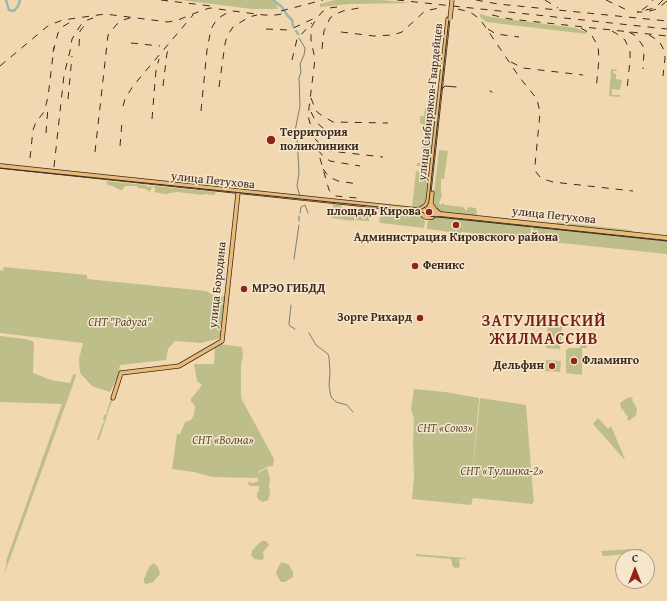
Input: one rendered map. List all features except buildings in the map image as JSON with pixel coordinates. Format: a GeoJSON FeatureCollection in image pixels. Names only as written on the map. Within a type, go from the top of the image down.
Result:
{"type":"FeatureCollection","features":[{"type":"Feature","properties":{"kind":"highway","name":"улица Петухова"},"geometry":{"type":"LineString","coordinates":[[0,167],[416,212],[423,215]]}},
{"type":"Feature","properties":{"kind":"highway","name":"улица Петухова"},"geometry":{"type":"LineString","coordinates":[[63,174],[417,210],[424,207]]}},
{"type":"Feature","properties":{"kind":"highway"},"geometry":{"type":"LineString","coordinates":[[432,206],[434,213],[432,217],[427,218],[423,215],[424,207],[432,206]]}},
{"type":"Feature","properties":{"kind":"highway","name":"улица Петухова"},"geometry":{"type":"LineString","coordinates":[[434,213],[667,238]]}},
{"type":"Feature","properties":{"kind":"main road","name":"улица Сибиряков-Гвардейцев"},"geometry":{"type":"LineString","coordinates":[[424,207],[428,201],[432,178],[451,0]]}},
{"type":"Feature","properties":{"kind":"main road","name":"улица Сибиряков-Гвардейцев"},"geometry":{"type":"LineString","coordinates":[[431,185],[432,206]]}},
{"type":"Feature","properties":{"kind":"main road","name":"улица Бородина"},"geometry":{"type":"LineString","coordinates":[[113,398],[121,373],[179,366],[222,341],[238,193]]}},
{"type":"Feature","properties":{"kind":"green space"},"geometry":{"type":"Polygon","coordinates":[[[181,0],[272,0],[276,3],[278,9],[252,9],[181,0]]]}},
{"type":"Feature","properties":{"kind":"green space"},"geometry":{"type":"Polygon","coordinates":[[[335,0],[381,0],[411,3],[349,4],[320,7],[320,4],[335,0]]]}},
{"type":"Feature","properties":{"kind":"green space"},"geometry":{"type":"Polygon","coordinates":[[[480,14],[491,17],[576,28],[586,32],[587,34],[486,22],[480,17],[480,14]]]}},
{"type":"Feature","properties":{"kind":"green space"},"geometry":{"type":"Polygon","coordinates":[[[611,69],[617,70],[613,71],[613,73],[616,74],[616,79],[622,80],[620,90],[612,89],[612,95],[620,95],[620,97],[609,96],[611,69]]]}},
{"type":"Feature","properties":{"kind":"green space"},"geometry":{"type":"Polygon","coordinates":[[[437,91],[438,95],[430,166],[417,166],[417,163],[421,163],[424,138],[424,125],[420,123],[420,116],[424,116],[425,108],[431,108],[433,105],[430,103],[434,97],[433,92],[437,91]]]}},
{"type":"Feature","properties":{"kind":"green space"},"geometry":{"type":"Polygon","coordinates":[[[439,150],[448,151],[444,179],[441,179],[442,195],[439,203],[441,205],[442,203],[445,205],[463,207],[466,211],[468,207],[476,208],[477,214],[475,216],[444,213],[439,211],[433,202],[439,150]]]}},
{"type":"Feature","properties":{"kind":"green space"},"geometry":{"type":"Polygon","coordinates":[[[416,171],[430,173],[427,200],[418,208],[412,208],[416,171]]]}},
{"type":"Feature","properties":{"kind":"green space"},"geometry":{"type":"Polygon","coordinates":[[[106,181],[146,185],[147,187],[153,186],[216,192],[214,195],[177,192],[164,194],[154,192],[156,189],[154,187],[152,187],[150,192],[146,189],[138,188],[137,186],[125,186],[122,190],[108,185],[106,181]]]}},
{"type":"Feature","properties":{"kind":"green space"},"geometry":{"type":"Polygon","coordinates":[[[333,204],[341,205],[346,215],[353,216],[355,209],[354,221],[331,218],[333,204]]]}},
{"type":"Feature","properties":{"kind":"green space"},"geometry":{"type":"Polygon","coordinates":[[[356,209],[371,211],[369,221],[355,220],[356,209]]]}},
{"type":"Feature","properties":{"kind":"green space"},"geometry":{"type":"Polygon","coordinates":[[[382,209],[420,214],[425,221],[424,228],[381,223],[379,222],[382,209]]]}},
{"type":"Feature","properties":{"kind":"green space"},"geometry":{"type":"Polygon","coordinates":[[[438,215],[531,225],[530,240],[462,232],[458,234],[427,229],[427,222],[434,216],[438,215]]]}},
{"type":"Feature","properties":{"kind":"green space"},"geometry":{"type":"Polygon","coordinates":[[[557,222],[632,231],[628,232],[557,224],[557,222]]]}},
{"type":"Feature","properties":{"kind":"green space"},"geometry":{"type":"Polygon","coordinates":[[[533,225],[667,239],[667,254],[532,240],[533,225]]]}},
{"type":"Feature","properties":{"kind":"green space","name":"СНТ \"Радуга\""},"geometry":{"type":"Polygon","coordinates":[[[4,267],[87,275],[87,279],[206,291],[217,297],[226,296],[221,338],[201,343],[175,341],[168,349],[166,360],[120,365],[119,370],[121,369],[121,373],[98,440],[97,439],[104,421],[104,415],[106,415],[117,378],[110,392],[92,386],[80,373],[79,359],[83,343],[0,333],[0,270],[3,271],[4,267]]]}},
{"type":"Feature","properties":{"kind":"green space"},"geometry":{"type":"Polygon","coordinates":[[[548,325],[562,326],[560,349],[546,348],[548,325]]]}},
{"type":"Feature","properties":{"kind":"green space"},"geometry":{"type":"Polygon","coordinates":[[[0,336],[26,339],[34,342],[33,373],[51,380],[70,383],[73,375],[76,374],[4,575],[6,561],[62,404],[0,402],[0,336]]]}},
{"type":"Feature","properties":{"kind":"green space","name":"Фламинго"},"geometry":{"type":"Polygon","coordinates":[[[581,343],[587,343],[587,348],[582,348],[582,375],[566,373],[566,350],[569,348],[580,348],[581,343]]]}},
{"type":"Feature","properties":{"kind":"green space","name":"СНТ «Волна»"},"geometry":{"type":"Polygon","coordinates":[[[220,344],[242,347],[241,398],[274,459],[273,466],[267,467],[259,471],[258,475],[267,468],[270,479],[270,494],[268,500],[263,502],[257,497],[259,486],[251,486],[247,482],[253,483],[258,481],[258,477],[212,477],[194,472],[172,469],[177,434],[180,434],[185,422],[191,420],[194,415],[195,406],[191,399],[202,385],[197,381],[194,364],[214,364],[215,347],[220,344]]]}},
{"type":"Feature","properties":{"kind":"green space"},"geometry":{"type":"Polygon","coordinates":[[[546,360],[561,361],[560,372],[545,371],[546,360]]]}},
{"type":"Feature","properties":{"kind":"green space"},"geometry":{"type":"Polygon","coordinates":[[[414,389],[445,392],[479,398],[471,488],[480,398],[526,405],[534,501],[532,504],[473,498],[471,505],[412,499],[414,477],[414,419],[411,409],[414,389]]]}},
{"type":"Feature","properties":{"kind":"green space"},"geometry":{"type":"Polygon","coordinates":[[[630,397],[633,398],[632,400],[637,409],[636,415],[629,421],[627,419],[628,416],[623,409],[622,411],[620,403],[630,397]]]}},
{"type":"Feature","properties":{"kind":"green space"},"geometry":{"type":"Polygon","coordinates":[[[598,418],[608,429],[611,426],[625,459],[593,424],[598,418]]]}},
{"type":"Feature","properties":{"kind":"green space"},"geometry":{"type":"Polygon","coordinates":[[[262,541],[266,541],[269,545],[263,552],[264,558],[262,560],[254,559],[251,555],[252,551],[262,541]]]}},
{"type":"Feature","properties":{"kind":"green space"},"geometry":{"type":"Polygon","coordinates":[[[615,550],[615,555],[603,556],[601,551],[615,550]]]}},
{"type":"Feature","properties":{"kind":"green space"},"geometry":{"type":"Polygon","coordinates":[[[416,554],[466,559],[459,559],[460,567],[456,568],[453,567],[451,559],[416,556],[416,554]]]}},
{"type":"Feature","properties":{"kind":"green space"},"geometry":{"type":"Polygon","coordinates":[[[282,562],[289,565],[293,572],[293,577],[285,582],[280,581],[276,573],[282,562]]]}},
{"type":"Feature","properties":{"kind":"green space"},"geometry":{"type":"Polygon","coordinates":[[[154,563],[158,567],[160,574],[153,582],[146,584],[144,583],[144,579],[149,567],[154,563]]]}},
{"type":"Feature","properties":{"kind":"waterway"},"geometry":{"type":"LineString","coordinates":[[6,0],[9,10],[14,11],[20,0]]}},
{"type":"Feature","properties":{"kind":"waterway"},"geometry":{"type":"LineString","coordinates":[[273,0],[282,7],[292,20],[293,26]]}},
{"type":"Feature","properties":{"kind":"waterway"},"geometry":{"type":"LineString","coordinates":[[299,38],[305,48],[300,64],[300,106],[295,131],[297,136],[299,173],[297,186],[300,196]]}},
{"type":"Feature","properties":{"kind":"waterway"},"geometry":{"type":"LineString","coordinates":[[300,213],[301,207],[305,205],[308,213]]}},
{"type":"Feature","properties":{"kind":"waterway"},"geometry":{"type":"LineString","coordinates":[[299,216],[299,221]]}},
{"type":"Feature","properties":{"kind":"waterway"},"geometry":{"type":"LineString","coordinates":[[294,259],[299,225]]}},
{"type":"Feature","properties":{"kind":"waterway"},"geometry":{"type":"LineString","coordinates":[[291,305],[289,324],[295,329]]}},
{"type":"Feature","properties":{"kind":"waterway"},"geometry":{"type":"LineString","coordinates":[[309,333],[316,345],[328,354],[331,397],[336,402],[347,405],[353,412]]}},
{"type":"Feature","properties":{"kind":"tram line"},"geometry":{"type":"LineString","coordinates":[[416,211],[427,206],[429,201],[451,0]]}},
{"type":"Feature","properties":{"kind":"tram line"},"geometry":{"type":"LineString","coordinates":[[441,90],[445,86],[456,87]]}},
{"type":"Feature","properties":{"kind":"tram line"},"geometry":{"type":"LineString","coordinates":[[0,168],[417,211],[428,216],[667,241]]}},
{"type":"Feature","properties":{"kind":"railway"},"geometry":{"type":"LineString","coordinates":[[161,0],[211,6]]}},
{"type":"Feature","properties":{"kind":"railway"},"geometry":{"type":"LineString","coordinates":[[281,11],[323,0]]}},
{"type":"Feature","properties":{"kind":"railway"},"geometry":{"type":"LineString","coordinates":[[397,0],[667,29]]}},
{"type":"Feature","properties":{"kind":"railway"},"geometry":{"type":"LineString","coordinates":[[476,0],[498,4],[667,21]]}},
{"type":"Feature","properties":{"kind":"railway"},"geometry":{"type":"LineString","coordinates":[[545,0],[558,8]]}},
{"type":"Feature","properties":{"kind":"railway"},"geometry":{"type":"LineString","coordinates":[[606,0],[629,11]]}},
{"type":"Feature","properties":{"kind":"railway"},"geometry":{"type":"LineString","coordinates":[[642,10],[653,0]]}},
{"type":"Feature","properties":{"kind":"railway"},"geometry":{"type":"LineString","coordinates":[[663,0],[655,8],[637,12],[646,12],[657,9],[667,1]]}},
{"type":"Feature","properties":{"kind":"railway"},"geometry":{"type":"LineString","coordinates":[[337,7],[329,8],[322,12],[311,28],[311,40],[315,59],[308,116],[329,190],[336,196],[357,198]]}},
{"type":"Feature","properties":{"kind":"railway"},"geometry":{"type":"LineString","coordinates":[[0,66],[49,25],[63,20],[105,14],[168,22],[178,20],[210,8],[264,15],[287,13]]}},
{"type":"Feature","properties":{"kind":"railway"},"geometry":{"type":"LineString","coordinates":[[322,49],[324,31],[330,18],[343,11],[359,8]]}},
{"type":"Feature","properties":{"kind":"railway"},"geometry":{"type":"LineString","coordinates":[[341,32],[374,36],[393,35],[402,32],[425,11],[439,8]]}},
{"type":"Feature","properties":{"kind":"railway"},"geometry":{"type":"LineString","coordinates":[[458,9],[470,12],[480,19],[520,78],[537,99],[540,113],[535,165],[536,172],[540,177],[553,182],[633,191]]}},
{"type":"Feature","properties":{"kind":"railway"},"geometry":{"type":"LineString","coordinates":[[201,111],[207,50],[211,29],[217,19],[232,12]]}},
{"type":"Feature","properties":{"kind":"railway"},"geometry":{"type":"LineString","coordinates":[[123,106],[125,99],[133,86],[193,15]]}},
{"type":"Feature","properties":{"kind":"railway"},"geometry":{"type":"LineString","coordinates":[[219,87],[227,36],[233,27],[249,17],[257,15]]}},
{"type":"Feature","properties":{"kind":"railway"},"geometry":{"type":"LineString","coordinates":[[492,15],[510,19],[667,36]]}},
{"type":"Feature","properties":{"kind":"railway"},"geometry":{"type":"LineString","coordinates":[[266,29],[289,30],[317,17]]}},
{"type":"Feature","properties":{"kind":"railway"},"geometry":{"type":"LineString","coordinates":[[54,167],[64,75],[72,39],[80,26],[85,21],[93,18]]}},
{"type":"Feature","properties":{"kind":"railway"},"geometry":{"type":"LineString","coordinates":[[95,152],[108,35],[117,24],[130,18]]}},
{"type":"Feature","properties":{"kind":"railway"},"geometry":{"type":"LineString","coordinates":[[53,52],[58,33],[62,27],[74,20]]}},
{"type":"Feature","properties":{"kind":"railway"},"geometry":{"type":"LineString","coordinates":[[292,60],[297,39],[312,23]]}},
{"type":"Feature","properties":{"kind":"railway"},"geometry":{"type":"LineString","coordinates":[[79,46],[80,31],[84,26]]}},
{"type":"Feature","properties":{"kind":"railway"},"geometry":{"type":"LineString","coordinates":[[581,28],[591,34],[598,46],[599,59],[596,90]]}},
{"type":"Feature","properties":{"kind":"railway"},"geometry":{"type":"LineString","coordinates":[[488,29],[496,34],[519,37]]}},
{"type":"Feature","properties":{"kind":"railway"},"geometry":{"type":"LineString","coordinates":[[612,31],[625,40],[630,51],[627,90]]}},
{"type":"Feature","properties":{"kind":"railway"},"geometry":{"type":"LineString","coordinates":[[629,32],[636,36],[643,46],[643,69]]}},
{"type":"Feature","properties":{"kind":"railway"},"geometry":{"type":"LineString","coordinates":[[649,35],[659,41],[664,50],[665,58],[663,76]]}},
{"type":"Feature","properties":{"kind":"railway"},"geometry":{"type":"LineString","coordinates":[[131,43],[160,46]]}},
{"type":"Feature","properties":{"kind":"railway"},"geometry":{"type":"LineString","coordinates":[[30,158],[33,130],[36,122],[44,112],[48,97],[54,47]]}},
{"type":"Feature","properties":{"kind":"railway"},"geometry":{"type":"LineString","coordinates":[[163,86],[169,47]]}},
{"type":"Feature","properties":{"kind":"railway"},"geometry":{"type":"LineString","coordinates":[[68,99],[72,56]]}},
{"type":"Feature","properties":{"kind":"railway"},"geometry":{"type":"LineString","coordinates":[[152,119],[156,70],[159,59]]}},
{"type":"Feature","properties":{"kind":"railway"},"geometry":{"type":"LineString","coordinates":[[511,62],[523,68],[583,75]]}},
{"type":"Feature","properties":{"kind":"railway"},"geometry":{"type":"LineString","coordinates":[[311,98],[316,111],[333,122],[388,123]]}},
{"type":"Feature","properties":{"kind":"railway"},"geometry":{"type":"LineString","coordinates":[[46,133],[48,107]]}},
{"type":"Feature","properties":{"kind":"railway"},"geometry":{"type":"LineString","coordinates":[[311,112],[316,122],[324,129],[346,134]]}},
{"type":"Feature","properties":{"kind":"railway"},"geometry":{"type":"LineString","coordinates":[[120,146],[122,122]]}},
{"type":"Feature","properties":{"kind":"railway"},"geometry":{"type":"LineString","coordinates":[[317,131],[329,139]]}},
{"type":"Feature","properties":{"kind":"railway"},"geometry":{"type":"LineString","coordinates":[[315,139],[324,148],[330,151],[383,157]]}},
{"type":"Feature","properties":{"kind":"railway"},"geometry":{"type":"LineString","coordinates":[[318,150],[330,161],[360,166]]}},
{"type":"Feature","properties":{"kind":"railway"},"geometry":{"type":"LineString","coordinates":[[323,169],[329,177],[338,181],[358,184]]}},
{"type":"Feature","properties":{"kind":"place","name":"Территория поликлиники"},"geometry":{"type":"Point","coordinates":[271,140]}},
{"type":"Feature","properties":{"kind":"place","name":"площадь Кирова"},"geometry":{"type":"Point","coordinates":[429,212]}},
{"type":"Feature","properties":{"kind":"place","name":"Администрация Кировского района"},"geometry":{"type":"Point","coordinates":[456,225]}},
{"type":"Feature","properties":{"kind":"place","name":"Феникс"},"geometry":{"type":"Point","coordinates":[415,266]}},
{"type":"Feature","properties":{"kind":"place","name":"МРЭО ГИБДД"},"geometry":{"type":"Point","coordinates":[244,289]}},
{"type":"Feature","properties":{"kind":"place","name":"Зорге Рихард"},"geometry":{"type":"Point","coordinates":[420,318]}},
{"type":"Feature","properties":{"kind":"place","name":"Фламинго"},"geometry":{"type":"Point","coordinates":[574,361]}},
{"type":"Feature","properties":{"kind":"place","name":"Дельфин"},"geometry":{"type":"Point","coordinates":[552,366]}},
{"type":"Feature","properties":{"kind":"district","name":"ЗАТУЛИНСКИЙ ЖИЛМАССИВ"},"geometry":{"type":"Point","coordinates":[544,331]}},
{"type":"Feature","properties":{"kind":"park label","name":"СНТ «Союз»"},"geometry":{"type":"Point","coordinates":[445,429]}},
{"type":"Feature","properties":{"kind":"park label","name":"СНТ «Тулинка-2»"},"geometry":{"type":"Point","coordinates":[502,472]}}]}
